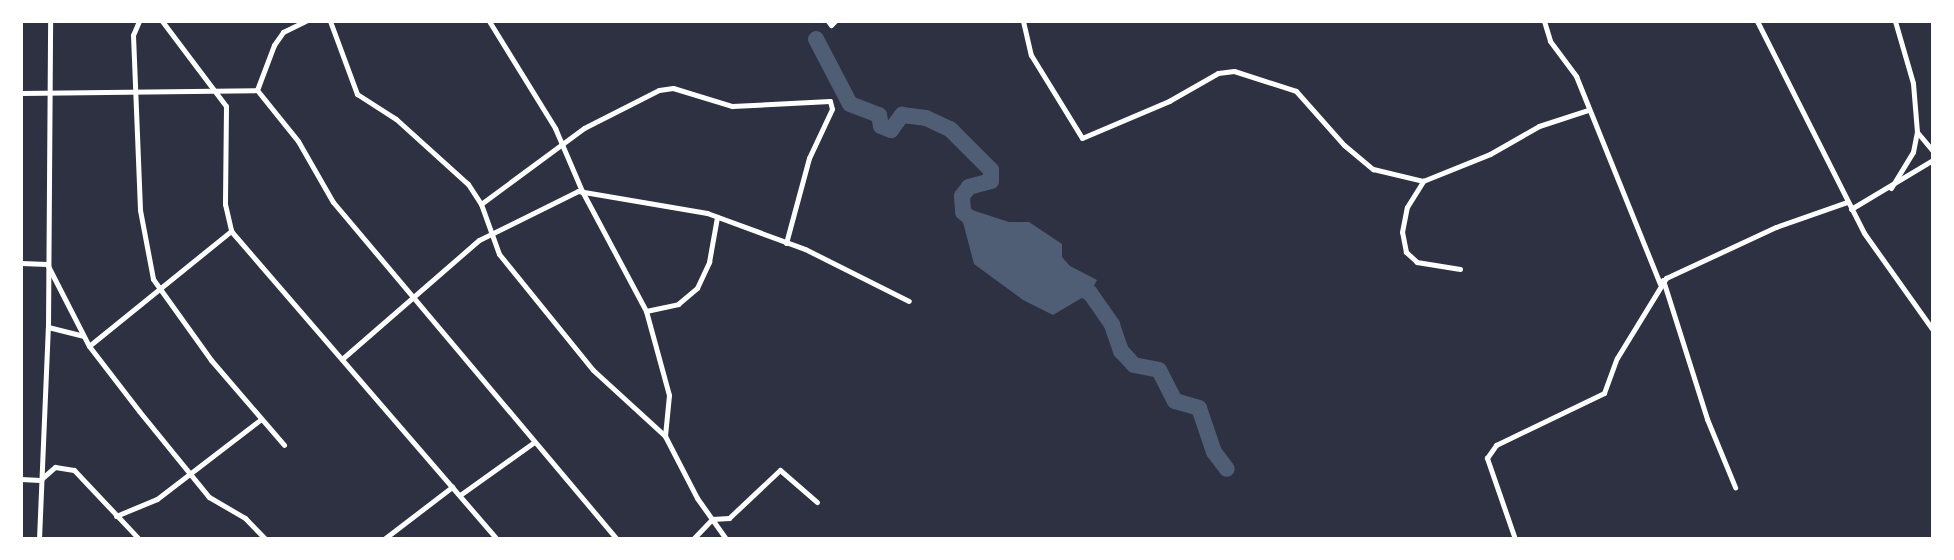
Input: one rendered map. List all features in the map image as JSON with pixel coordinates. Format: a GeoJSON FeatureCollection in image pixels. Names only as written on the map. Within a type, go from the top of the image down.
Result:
{"type":"FeatureCollection","features":[{"type":"Feature","properties":{"kind":"street"},"geometry":{"type":"LineString","coordinates":[[38,539],[48,327],[52,92],[50,21]]}},
{"type":"Feature","properties":{"kind":"street"},"geometry":{"type":"LineString","coordinates":[[139,21],[133,35],[138,94],[140,210],[158,290],[260,419],[284,445]]}},
{"type":"Feature","properties":{"kind":"street"},"geometry":{"type":"LineString","coordinates":[[162,21],[218,92],[227,113],[225,204],[231,231],[497,539]]}},
{"type":"Feature","properties":{"kind":"street"},"geometry":{"type":"LineString","coordinates":[[257,90],[274,44],[283,32],[306,21]]}},
{"type":"Feature","properties":{"kind":"street"},"geometry":{"type":"LineString","coordinates":[[330,21],[357,94],[447,162],[481,204],[499,254],[520,275],[593,370],[665,436],[726,539]]}},
{"type":"Feature","properties":{"kind":"street"},"geometry":{"type":"LineString","coordinates":[[489,21],[562,144],[582,191],[646,311],[669,395],[665,436]]}},
{"type":"Feature","properties":{"kind":"street"},"geometry":{"type":"LineString","coordinates":[[828,21],[831,25],[835,21]]}},
{"type":"Feature","properties":{"kind":"street"},"geometry":{"type":"LineString","coordinates":[[1023,21],[1031,55],[1082,138],[1169,101],[1218,72],[1234,71],[1296,91],[1344,145],[1374,169],[1423,181],[1490,154],[1539,125],[1588,110]]}},
{"type":"Feature","properties":{"kind":"street"},"geometry":{"type":"LineString","coordinates":[[1544,21],[1550,41],[1576,76],[1588,110],[1650,249],[1707,419],[1735,487]]}},
{"type":"Feature","properties":{"kind":"street"},"geometry":{"type":"LineString","coordinates":[[1757,21],[1826,150],[1847,202],[1933,330]]}},
{"type":"Feature","properties":{"kind":"street"},"geometry":{"type":"LineString","coordinates":[[1891,188],[1913,152],[1917,132],[1913,83],[1895,21]]}},
{"type":"Feature","properties":{"kind":"street"},"geometry":{"type":"LineString","coordinates":[[481,204],[562,144],[610,113],[659,90],[673,88],[732,106],[830,101],[832,109],[806,168],[786,243]]}},
{"type":"Feature","properties":{"kind":"street"},"geometry":{"type":"LineString","coordinates":[[21,93],[138,94],[257,90]]}},
{"type":"Feature","properties":{"kind":"street"},"geometry":{"type":"LineString","coordinates":[[257,90],[298,141],[333,202],[533,443],[617,539]]}},
{"type":"Feature","properties":{"kind":"street"},"geometry":{"type":"LineString","coordinates":[[1917,132],[1933,151]]}},
{"type":"Feature","properties":{"kind":"street"},"geometry":{"type":"LineString","coordinates":[[1851,209],[1891,188],[1933,160]]}},
{"type":"Feature","properties":{"kind":"street"},"geometry":{"type":"LineString","coordinates":[[1423,181],[1407,207],[1402,232],[1406,252],[1417,262],[1460,269]]}},
{"type":"Feature","properties":{"kind":"street"},"geometry":{"type":"LineString","coordinates":[[342,359],[412,297],[491,233],[582,191],[717,216],[786,243],[909,301]]}},
{"type":"Feature","properties":{"kind":"street"},"geometry":{"type":"LineString","coordinates":[[1515,539],[1489,468],[1490,451],[1604,393],[1617,358],[1661,282],[1776,227],[1847,202]]}},
{"type":"Feature","properties":{"kind":"street"},"geometry":{"type":"LineString","coordinates":[[646,311],[678,304],[697,288],[709,262],[717,216]]}},
{"type":"Feature","properties":{"kind":"street"},"geometry":{"type":"LineString","coordinates":[[89,346],[231,231]]}},
{"type":"Feature","properties":{"kind":"street"},"geometry":{"type":"LineString","coordinates":[[21,264],[47,264]]}},
{"type":"Feature","properties":{"kind":"street"},"geometry":{"type":"LineString","coordinates":[[47,264],[89,346],[209,497],[245,518],[265,539]]}},
{"type":"Feature","properties":{"kind":"street"},"geometry":{"type":"LineString","coordinates":[[48,327],[83,336]]}},
{"type":"Feature","properties":{"kind":"street"},"geometry":{"type":"LineString","coordinates":[[116,516],[157,499],[260,419]]}},
{"type":"Feature","properties":{"kind":"street"},"geometry":{"type":"LineString","coordinates":[[460,495],[533,443]]}},
{"type":"Feature","properties":{"kind":"street"},"geometry":{"type":"LineString","coordinates":[[21,479],[40,480],[55,467],[74,470],[139,539]]}},
{"type":"Feature","properties":{"kind":"street"},"geometry":{"type":"LineString","coordinates":[[693,539],[712,519],[729,519],[780,470],[817,502]]}},
{"type":"Feature","properties":{"kind":"street"},"geometry":{"type":"LineString","coordinates":[[385,539],[452,487]]}},
{"type":"Feature","properties":{"kind":"water"},"geometry":{"type":"Polygon","coordinates":[[[966,208],[1009,222],[1029,222],[1062,244],[1062,257],[1070,266],[1097,280],[1090,293],[1053,315],[1023,300],[974,264],[960,211],[966,208]]]}},
{"type":"Feature","properties":{"kind":"waterway"},"geometry":{"type":"LineString","coordinates":[[816,39],[850,104],[879,115],[881,126],[891,130],[902,115],[926,118],[950,129],[991,170],[991,181],[969,187],[962,196],[963,212],[977,224]]}},
{"type":"Feature","properties":{"kind":"waterway"},"geometry":{"type":"LineString","coordinates":[[1071,285],[1090,293],[1112,325],[1121,351],[1134,365],[1159,370],[1175,401],[1199,408],[1214,452],[1227,469]]}}]}
